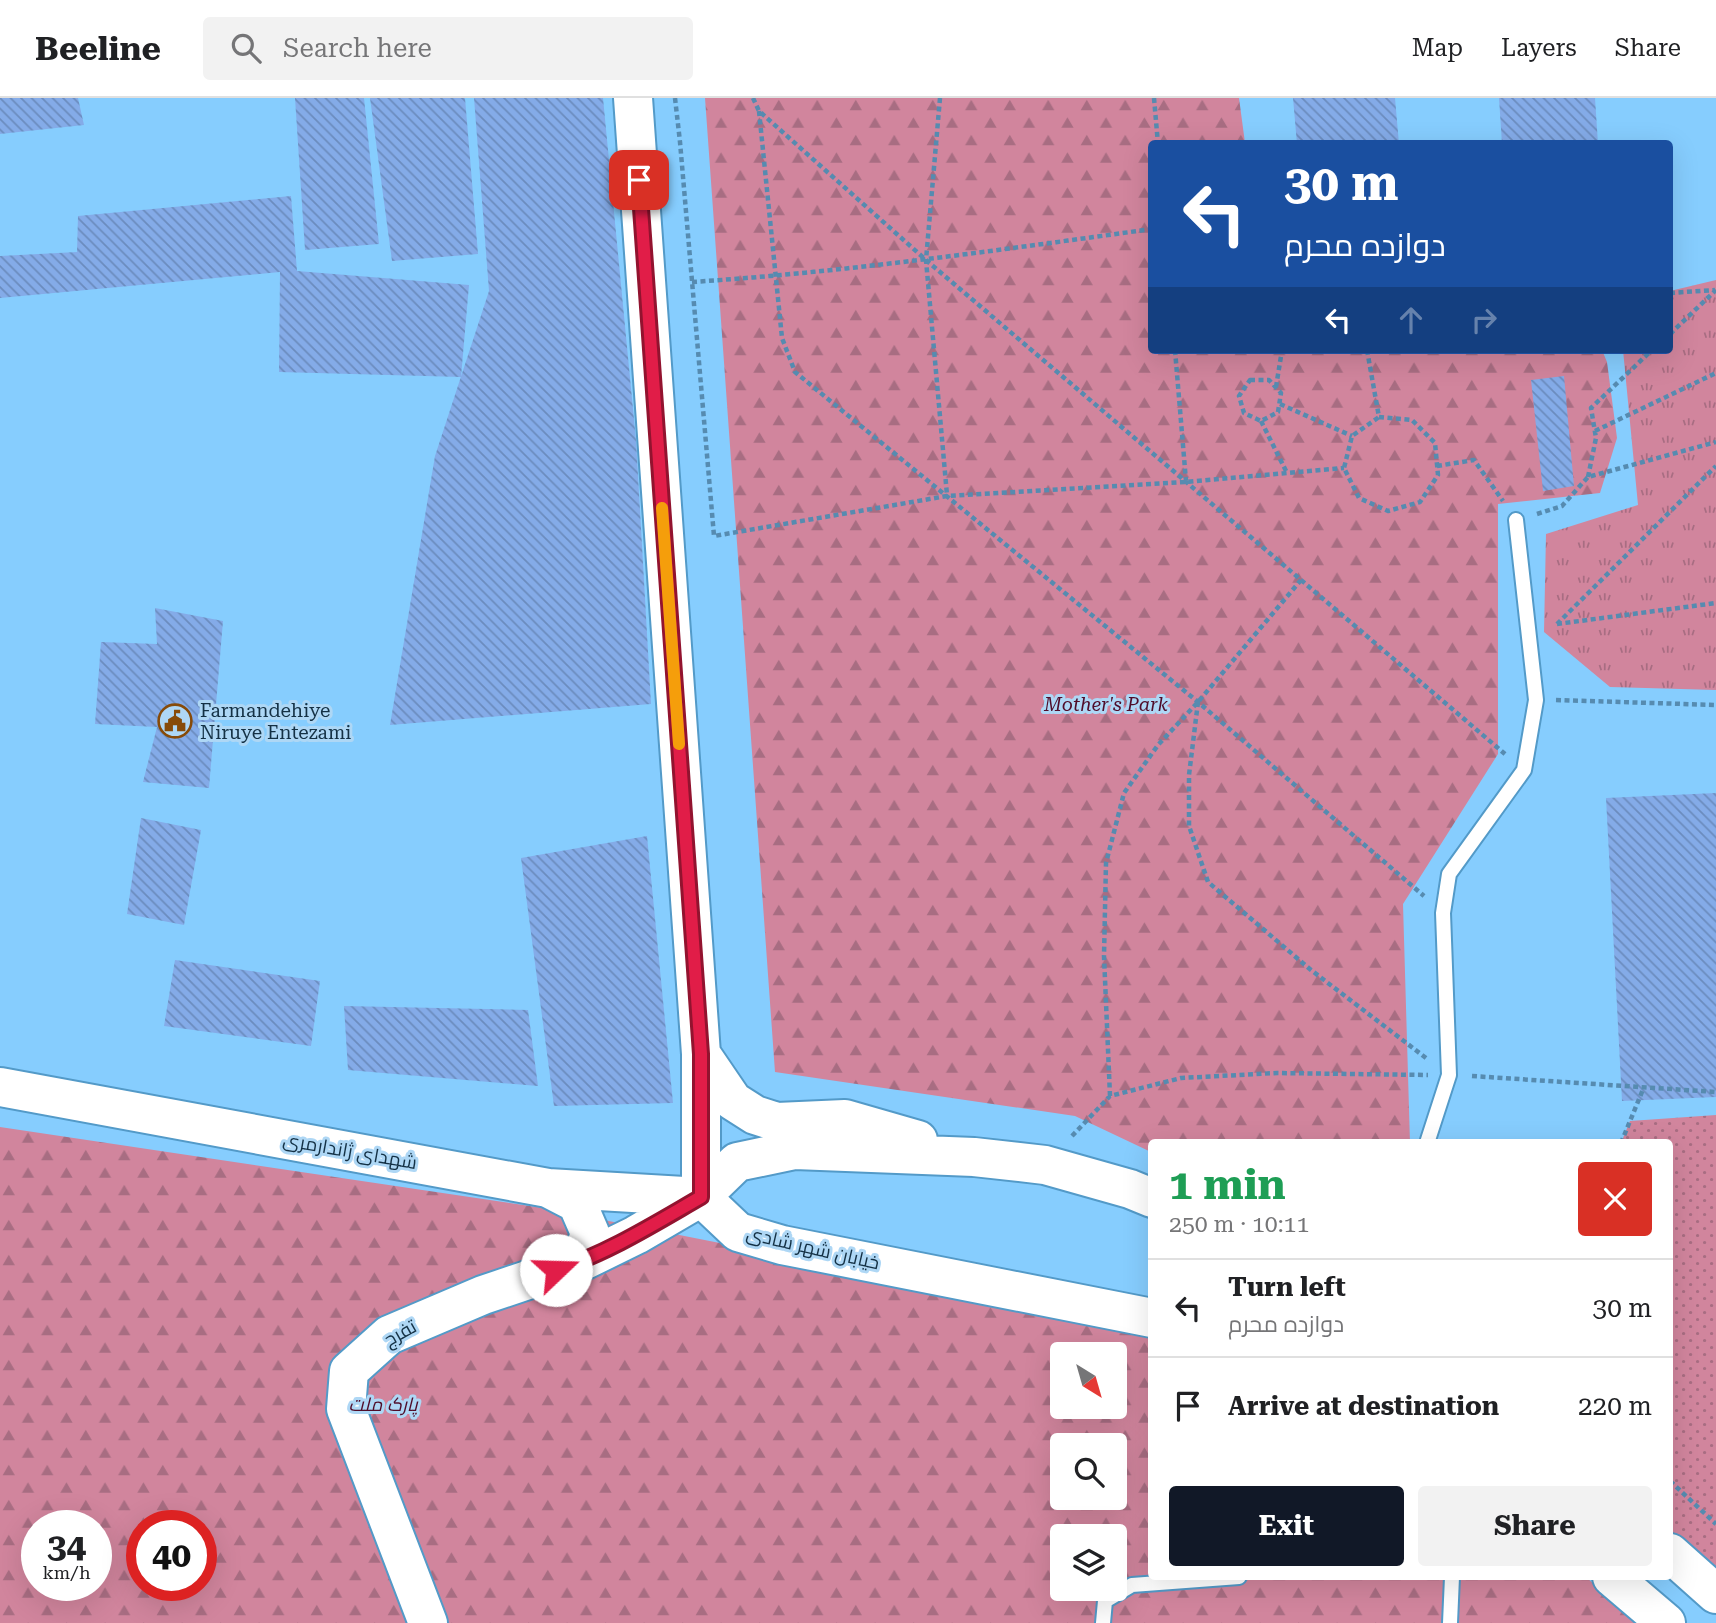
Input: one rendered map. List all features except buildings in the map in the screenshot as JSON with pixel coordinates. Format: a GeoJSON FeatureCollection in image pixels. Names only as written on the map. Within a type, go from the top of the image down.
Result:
{"type":"FeatureCollection","features":[{"type":"Feature","properties":{"kind":"main road"},"geometry":{"type":"LineString","coordinates":[[633,98],[701,1054],[701,1197]]}},
{"type":"Feature","properties":{"kind":"main road"},"geometry":{"type":"LineString","coordinates":[[701,1054],[733,1101],[755,1115],[777,1122],[845,1119],[974,1157]]}},
{"type":"Feature","properties":{"kind":"main road","name":"شهدای ژاندارمری"},"geometry":{"type":"LineString","coordinates":[[0,1087],[548,1188],[701,1197]]}},
{"type":"Feature","properties":{"kind":"main road"},"geometry":{"type":"LineString","coordinates":[[701,1197],[737,1162],[795,1150],[974,1157],[1045,1165],[1148,1196]]}},
{"type":"Feature","properties":{"kind":"main road"},"geometry":{"type":"LineString","coordinates":[[782,1245],[759,1234],[739,1214],[734,1192],[744,1176],[795,1150]]}},
{"type":"Feature","properties":{"kind":"main road"},"geometry":{"type":"LineString","coordinates":[[548,1188],[577,1203],[590,1233],[581,1262]]}},
{"type":"Feature","properties":{"kind":"main road","name":"خیابان شهر شادی"},"geometry":{"type":"LineString","coordinates":[[701,1197],[738,1232],[782,1245],[1148,1317]]}},
{"type":"Feature","properties":{"kind":"main road","name":"تفرج"},"geometry":{"type":"LineString","coordinates":[[428,1623],[346,1409],[349,1371],[389,1335],[483,1294],[581,1262],[636,1235],[701,1197]]}},
{"type":"Feature","properties":{"kind":"main road"},"geometry":{"type":"LineString","coordinates":[[1673,1556],[1716,1594]]}},
{"type":"Feature","properties":{"kind":"main road"},"geometry":{"type":"LineString","coordinates":[[1616,1580],[1667,1623]]}},
{"type":"Feature","properties":{"kind":"lane"},"geometry":{"type":"LineString","coordinates":[[1428,1139],[1449,1075],[1443,912],[1449,874],[1524,770],[1536,700],[1516,520]]}},
{"type":"Feature","properties":{"kind":"lane"},"geometry":{"type":"LineString","coordinates":[[1103,1623],[1105,1601],[1132,1585],[1199,1580]]}},
{"type":"Feature","properties":{"kind":"lane"},"geometry":{"type":"LineString","coordinates":[[1450,1623],[1452,1580]]}},
{"type":"Feature","properties":{"kind":"path"},"geometry":{"type":"LineString","coordinates":[[675,98],[714,536],[947,496],[1186,482],[1344,468]]}},
{"type":"Feature","properties":{"kind":"path"},"geometry":{"type":"LineString","coordinates":[[753,98],[759,111],[782,338],[795,372],[1198,702],[1443,912]]}},
{"type":"Feature","properties":{"kind":"path"},"geometry":{"type":"LineString","coordinates":[[940,98],[926,260],[947,496]]}},
{"type":"Feature","properties":{"kind":"path"},"geometry":{"type":"LineString","coordinates":[[1154,98],[1158,140]]}},
{"type":"Feature","properties":{"kind":"path"},"geometry":{"type":"LineString","coordinates":[[759,111],[926,260],[1524,770]]}},
{"type":"Feature","properties":{"kind":"path"},"geometry":{"type":"LineString","coordinates":[[692,282],[926,260],[1148,230]]}},
{"type":"Feature","properties":{"kind":"path"},"geometry":{"type":"LineString","coordinates":[[1673,293],[1716,290]]}},
{"type":"Feature","properties":{"kind":"path"},"geometry":{"type":"LineString","coordinates":[[1673,331],[1716,290]]}},
{"type":"Feature","properties":{"kind":"path"},"geometry":{"type":"LineString","coordinates":[[1175,354],[1186,482]]}},
{"type":"Feature","properties":{"kind":"path"},"geometry":{"type":"LineString","coordinates":[[1276,388],[1281,354]]}},
{"type":"Feature","properties":{"kind":"path"},"geometry":{"type":"LineString","coordinates":[[1368,354],[1379,418]]}},
{"type":"Feature","properties":{"kind":"path"},"geometry":{"type":"LineString","coordinates":[[1437,466],[1474,460],[1516,520],[1562,506],[1588,477],[1596,438],[1591,408],[1648,354]]}},
{"type":"Feature","properties":{"kind":"path"},"geometry":{"type":"LineString","coordinates":[[1595,431],[1716,373]]}},
{"type":"Feature","properties":{"kind":"path"},"geometry":{"type":"LineString","coordinates":[[1261,421],[1278,412],[1282,393],[1269,380],[1250,380],[1239,396],[1244,413],[1261,421],[1287,473]]}},
{"type":"Feature","properties":{"kind":"path"},"geometry":{"type":"LineString","coordinates":[[1279,404],[1352,436]]}},
{"type":"Feature","properties":{"kind":"path"},"geometry":{"type":"LineString","coordinates":[[1379,418],[1412,420],[1435,443],[1438,475],[1420,502],[1388,511],[1359,498],[1344,468],[1352,436],[1379,418]]}},
{"type":"Feature","properties":{"kind":"path"},"geometry":{"type":"LineString","coordinates":[[1588,477],[1716,442]]}},
{"type":"Feature","properties":{"kind":"path"},"geometry":{"type":"LineString","coordinates":[[1557,624],[1716,466]]}},
{"type":"Feature","properties":{"kind":"path"},"geometry":{"type":"LineString","coordinates":[[1110,1096],[1104,956],[1105,863],[1124,793],[1158,745],[1301,580]]}},
{"type":"Feature","properties":{"kind":"path"},"geometry":{"type":"LineString","coordinates":[[1528,628],[1716,603]]}},
{"type":"Feature","properties":{"kind":"path"},"geometry":{"type":"LineString","coordinates":[[1536,700],[1716,705]]}},
{"type":"Feature","properties":{"kind":"path"},"geometry":{"type":"LineString","coordinates":[[1198,702],[1189,775],[1189,826],[1208,882],[1311,970],[1449,1075]]}},
{"type":"Feature","properties":{"kind":"path"},"geometry":{"type":"LineString","coordinates":[[1045,1165],[1110,1096],[1181,1078],[1277,1073],[1449,1075],[1716,1092]]}},
{"type":"Feature","properties":{"kind":"path"},"geometry":{"type":"LineString","coordinates":[[1623,1139],[1644,1087]]}},
{"type":"Feature","properties":{"kind":"path"},"geometry":{"type":"LineString","coordinates":[[1673,1484],[1716,1524]]}},
{"type":"Feature","properties":{"kind":"green space","name":"Mother's Park"},"geometry":{"type":"Polygon","coordinates":[[[705,98],[1239,98],[1245,140],[1148,140],[1148,354],[1604,354],[1617,438],[1600,493],[1498,504],[1498,754],[1403,904],[1410,1139],[1148,1139],[1148,1151],[1075,1116],[775,1072],[705,98]]]}},
{"type":"Feature","properties":{"kind":"green space"},"geometry":{"type":"Polygon","coordinates":[[[1716,280],[1716,690],[1610,687],[1544,632],[1546,534],[1638,505],[1623,354],[1673,354],[1673,290],[1716,280]]]}},
{"type":"Feature","properties":{"kind":"green space"},"geometry":{"type":"Polygon","coordinates":[[[1716,1115],[1716,1587],[1673,1551],[1673,1139],[1623,1139],[1630,1121],[1716,1115]]]}},
{"type":"Feature","properties":{"kind":"green space","name":"پارک ملت"},"geometry":{"type":"Polygon","coordinates":[[[0,1127],[543,1208],[1050,1312],[1148,1337],[1148,1580],[1589,1580],[1637,1623],[0,1623],[0,1127]]]}},
{"type":"Feature","properties":{"kind":"slow traffic"},"geometry":{"type":"LineString","coordinates":[[662,508],[679,744]]}},
{"type":"Feature","properties":{"kind":"place","name":"Farmandehiye Niruye Entezami"},"geometry":{"type":"Point","coordinates":[175,721]}},
{"type":"Feature","properties":{"kind":"route"},"geometry":{"type":"LineString","coordinates":[[556,1270],[581,1262],[636,1235],[701,1197],[701,1054],[639,180]]}}]}
